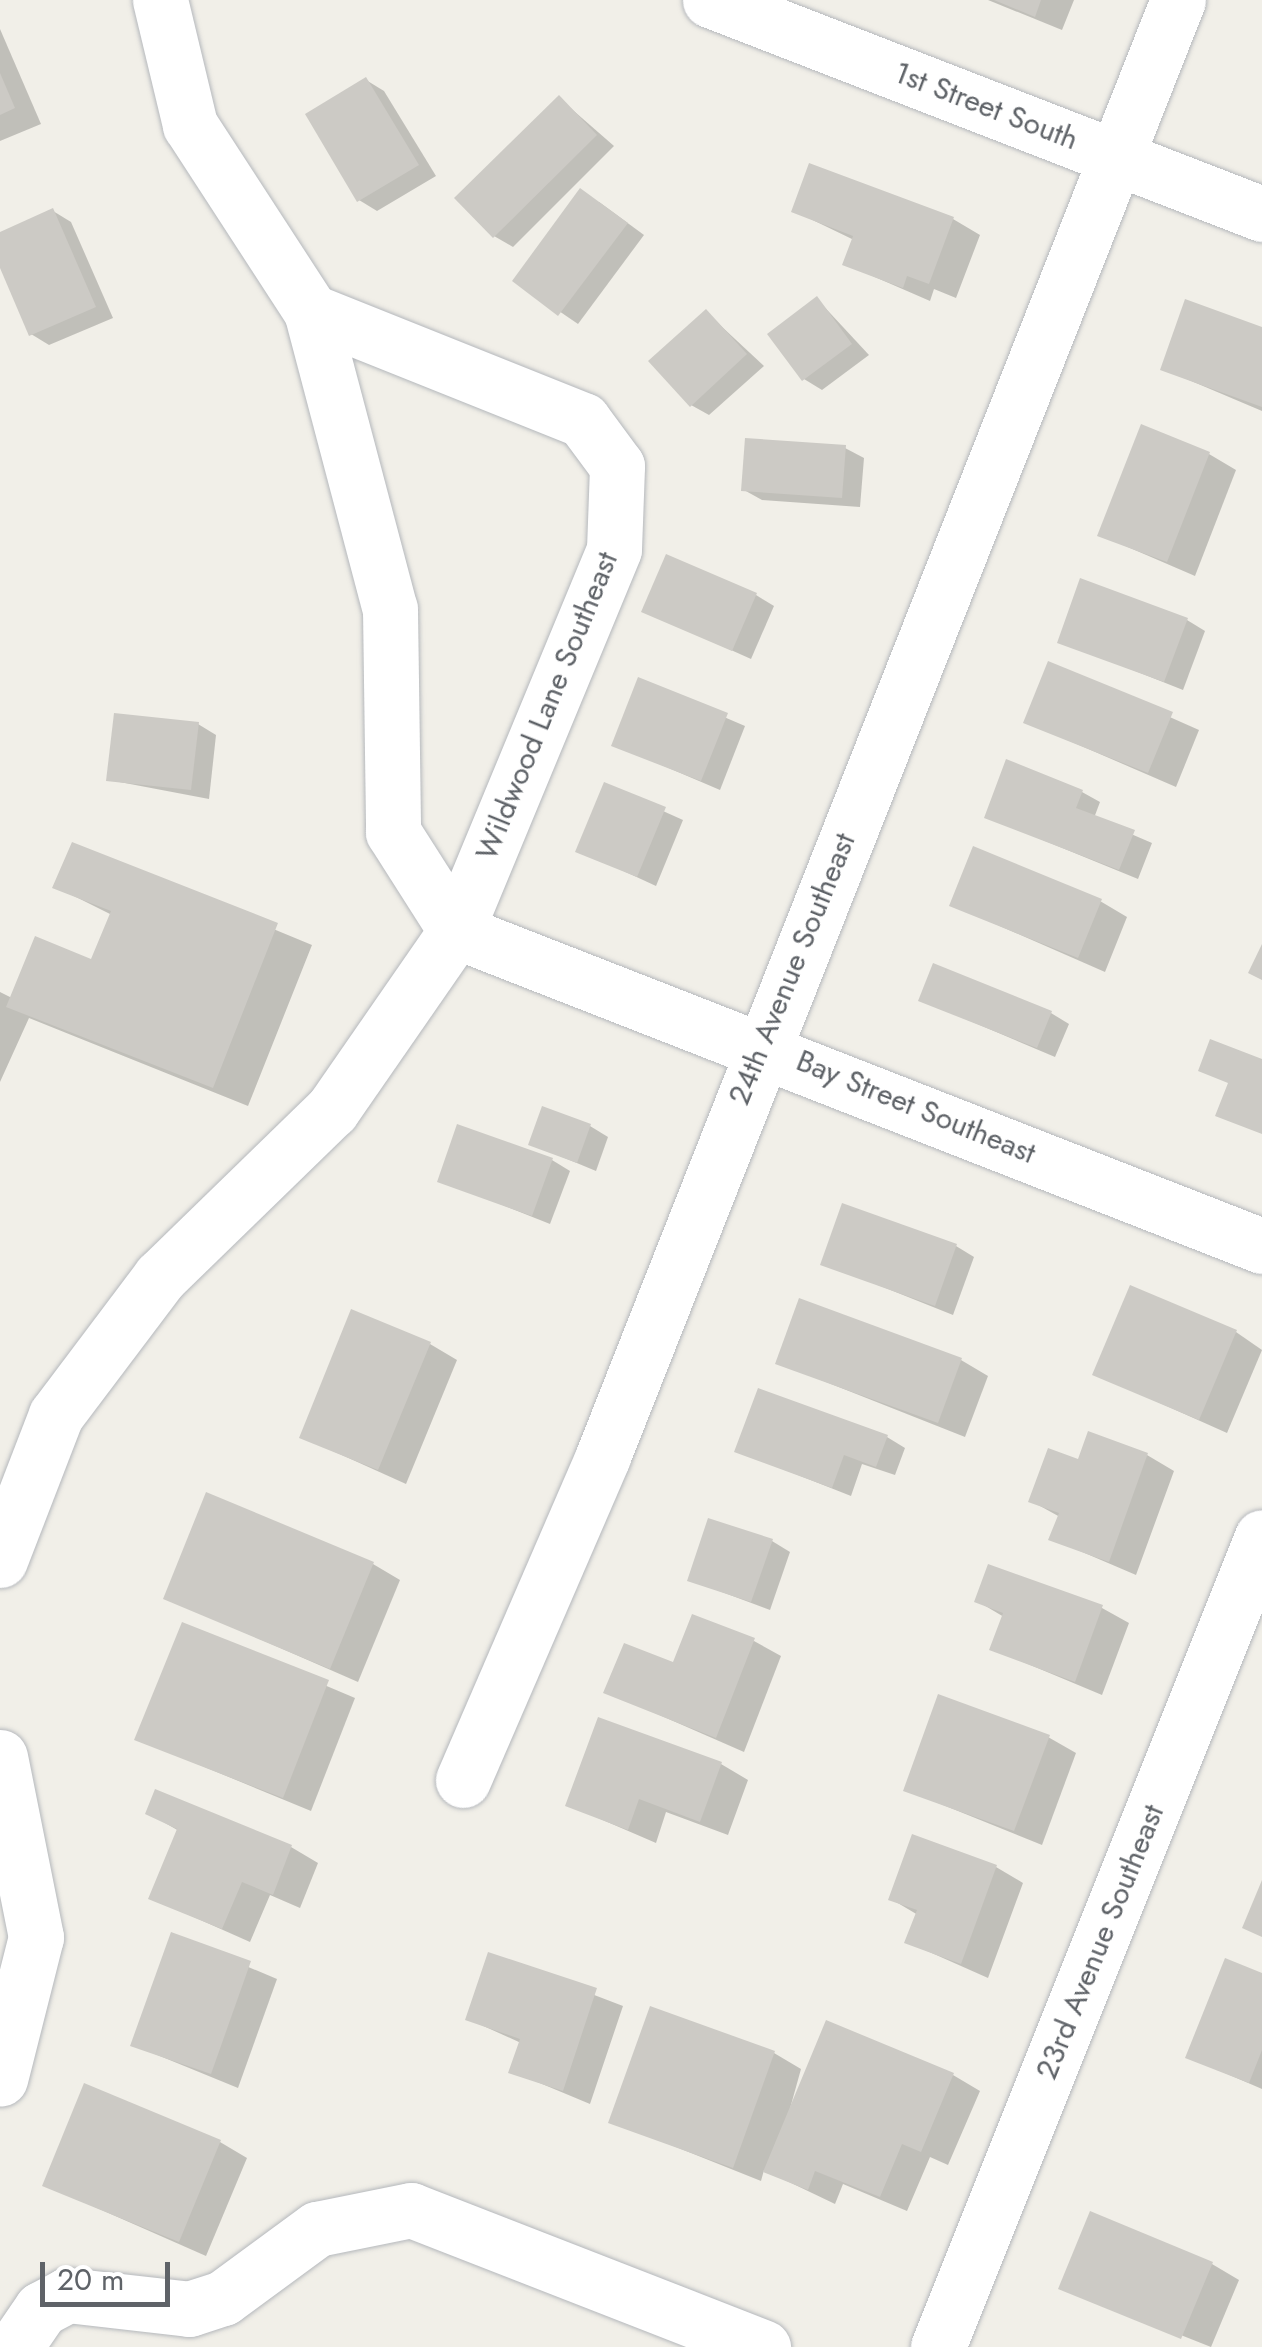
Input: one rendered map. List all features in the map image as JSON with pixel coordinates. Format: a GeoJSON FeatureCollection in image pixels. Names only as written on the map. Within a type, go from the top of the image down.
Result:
{"type":"FeatureCollection","features":[{"type":"Feature","properties":{"kind":"street"},"geometry":{"type":"LineString","coordinates":[[160,0],[190,125],[311,311],[390,609],[393,832],[456,931]]}},
{"type":"Feature","properties":{"kind":"street","name":"1st Street South"},"geometry":{"type":"LineString","coordinates":[[710,0],[1262,214]]}},
{"type":"Feature","properties":{"kind":"street","name":"24th Avenue Southeast"},"geometry":{"type":"LineString","coordinates":[[463,1780],[603,1456],[761,1045],[1178,0]]}},
{"type":"Feature","properties":{"kind":"street","name":"Wildwood Lane Southeast"},"geometry":{"type":"LineString","coordinates":[[0,1560],[56,1415],[160,1277],[332,1110],[456,931],[614,549],[617,466],[584,420],[311,311]]}},
{"type":"Feature","properties":{"kind":"street","name":"Bay Street Southeast"},"geometry":{"type":"LineString","coordinates":[[456,931],[761,1045],[1262,1246]]}},
{"type":"Feature","properties":{"kind":"street","name":"23rd Avenue Southeast"},"geometry":{"type":"LineString","coordinates":[[938,2347],[1262,1537]]}},
{"type":"Feature","properties":{"kind":"street"},"geometry":{"type":"LineString","coordinates":[[0,1757],[36,1937],[0,2079]]}},
{"type":"Feature","properties":{"kind":"street"},"geometry":{"type":"LineString","coordinates":[[15,2347],[41,2309],[68,2296],[189,2309],[224,2298],[316,2229],[358,2214],[411,2210],[462,2226],[764,2347]]}},
{"type":"Feature","properties":{"kind":"building"},"geometry":{"type":"Polygon","coordinates":[[[994,0],[1041,0],[1035,17],[994,0]]]}},
{"type":"Feature","properties":{"kind":"building"},"geometry":{"type":"Polygon","coordinates":[[[0,73],[15,108],[0,115],[0,73]]]}},
{"type":"Feature","properties":{"kind":"building"},"geometry":{"type":"Polygon","coordinates":[[[366,77],[419,165],[357,202],[305,114],[366,77]]]}},
{"type":"Feature","properties":{"kind":"building"},"geometry":{"type":"Polygon","coordinates":[[[559,95],[597,135],[493,238],[454,198],[559,95]]]}},
{"type":"Feature","properties":{"kind":"building"},"geometry":{"type":"Polygon","coordinates":[[[809,163],[954,217],[929,284],[907,276],[903,288],[842,265],[853,236],[791,212],[809,163]]]}},
{"type":"Feature","properties":{"kind":"building"},"geometry":{"type":"Polygon","coordinates":[[[580,188],[628,223],[558,316],[512,281],[580,188]]]}},
{"type":"Feature","properties":{"kind":"building"},"geometry":{"type":"Polygon","coordinates":[[[53,208],[96,307],[29,336],[0,268],[0,232],[53,208]]]}},
{"type":"Feature","properties":{"kind":"building"},"geometry":{"type":"Polygon","coordinates":[[[817,296],[852,344],[802,381],[767,334],[817,296]]]}},
{"type":"Feature","properties":{"kind":"building"},"geometry":{"type":"Polygon","coordinates":[[[1185,299],[1262,327],[1262,407],[1160,370],[1185,299]]]}},
{"type":"Feature","properties":{"kind":"building"},"geometry":{"type":"Polygon","coordinates":[[[706,309],[747,354],[690,407],[648,361],[706,309]]]}},
{"type":"Feature","properties":{"kind":"building"},"geometry":{"type":"Polygon","coordinates":[[[1141,424],[1210,452],[1167,562],[1097,536],[1141,424]]]}},
{"type":"Feature","properties":{"kind":"building"},"geometry":{"type":"Polygon","coordinates":[[[745,438],[846,445],[842,498],[741,491],[745,438]]]}},
{"type":"Feature","properties":{"kind":"building"},"geometry":{"type":"Polygon","coordinates":[[[666,554],[757,593],[732,651],[641,612],[666,554]]]}},
{"type":"Feature","properties":{"kind":"building"},"geometry":{"type":"Polygon","coordinates":[[[1080,578],[1188,618],[1164,682],[1057,643],[1080,578]]]}},
{"type":"Feature","properties":{"kind":"building"},"geometry":{"type":"Polygon","coordinates":[[[1048,661],[1173,712],[1148,773],[1023,723],[1048,661]]]}},
{"type":"Feature","properties":{"kind":"building"},"geometry":{"type":"Polygon","coordinates":[[[638,677],[728,713],[701,781],[611,746],[638,677]]]}},
{"type":"Feature","properties":{"kind":"building"},"geometry":{"type":"Polygon","coordinates":[[[114,713],[199,722],[191,790],[106,781],[114,713]]]}},
{"type":"Feature","properties":{"kind":"building"},"geometry":{"type":"Polygon","coordinates":[[[1006,759],[1083,790],[1076,808],[1135,830],[1119,870],[984,818],[1006,759]]]}},
{"type":"Feature","properties":{"kind":"building"},"geometry":{"type":"Polygon","coordinates":[[[604,782],[666,807],[637,877],[575,852],[604,782]]]}},
{"type":"Feature","properties":{"kind":"building"},"geometry":{"type":"Polygon","coordinates":[[[72,842],[278,923],[213,1088],[6,1007],[35,936],[91,959],[111,911],[52,888],[72,842]]]}},
{"type":"Feature","properties":{"kind":"building"},"geometry":{"type":"Polygon","coordinates":[[[973,846],[1102,899],[1078,958],[949,906],[973,846]]]}},
{"type":"Feature","properties":{"kind":"building"},"geometry":{"type":"Polygon","coordinates":[[[1262,944],[1262,980],[1248,973],[1262,944]]]}},
{"type":"Feature","properties":{"kind":"building"},"geometry":{"type":"Polygon","coordinates":[[[933,963],[1052,1011],[1037,1048],[918,1001],[933,963]]]}},
{"type":"Feature","properties":{"kind":"building"},"geometry":{"type":"Polygon","coordinates":[[[1210,1039],[1262,1059],[1262,1134],[1215,1116],[1228,1083],[1198,1071],[1210,1039]]]}},
{"type":"Feature","properties":{"kind":"building"},"geometry":{"type":"Polygon","coordinates":[[[542,1106],[591,1124],[577,1163],[528,1145],[542,1106]]]}},
{"type":"Feature","properties":{"kind":"building"},"geometry":{"type":"Polygon","coordinates":[[[457,1124],[553,1158],[532,1216],[437,1182],[457,1124]]]}},
{"type":"Feature","properties":{"kind":"building"},"geometry":{"type":"Polygon","coordinates":[[[842,1203],[957,1244],[935,1306],[820,1265],[842,1203]]]}},
{"type":"Feature","properties":{"kind":"building"},"geometry":{"type":"Polygon","coordinates":[[[1130,1285],[1237,1330],[1199,1420],[1092,1375],[1130,1285]]]}},
{"type":"Feature","properties":{"kind":"building"},"geometry":{"type":"Polygon","coordinates":[[[799,1298],[962,1358],[938,1423],[775,1364],[799,1298]]]}},
{"type":"Feature","properties":{"kind":"building"},"geometry":{"type":"Polygon","coordinates":[[[351,1309],[431,1342],[378,1470],[299,1438],[351,1309]]]}},
{"type":"Feature","properties":{"kind":"building"},"geometry":{"type":"Polygon","coordinates":[[[758,1388],[888,1435],[876,1467],[844,1455],[832,1488],[734,1452],[758,1388]]]}},
{"type":"Feature","properties":{"kind":"building"},"geometry":{"type":"Polygon","coordinates":[[[1088,1431],[1148,1453],[1109,1562],[1048,1540],[1059,1513],[1028,1502],[1048,1448],[1078,1459],[1088,1431]]]}},
{"type":"Feature","properties":{"kind":"building"},"geometry":{"type":"Polygon","coordinates":[[[206,1492],[374,1562],[330,1669],[163,1599],[206,1492]]]}},
{"type":"Feature","properties":{"kind":"building"},"geometry":{"type":"Polygon","coordinates":[[[708,1518],[773,1539],[751,1602],[687,1581],[708,1518]]]}},
{"type":"Feature","properties":{"kind":"building"},"geometry":{"type":"Polygon","coordinates":[[[988,1564],[1103,1605],[1075,1682],[989,1650],[1003,1613],[974,1602],[988,1564]]]}},
{"type":"Feature","properties":{"kind":"building"},"geometry":{"type":"Polygon","coordinates":[[[692,1614],[755,1638],[716,1738],[603,1693],[624,1643],[673,1662],[692,1614]]]}},
{"type":"Feature","properties":{"kind":"building"},"geometry":{"type":"Polygon","coordinates":[[[182,1622],[329,1680],[283,1798],[134,1740],[182,1622]]]}},
{"type":"Feature","properties":{"kind":"building"},"geometry":{"type":"Polygon","coordinates":[[[938,1694],[1050,1735],[1014,1831],[903,1791],[938,1694]]]}},
{"type":"Feature","properties":{"kind":"building"},"geometry":{"type":"Polygon","coordinates":[[[598,1717],[722,1762],[700,1822],[639,1799],[628,1830],[565,1806],[598,1717]]]}},
{"type":"Feature","properties":{"kind":"building"},"geometry":{"type":"Polygon","coordinates":[[[155,1789],[292,1845],[273,1895],[242,1882],[222,1929],[148,1899],[177,1829],[145,1814],[155,1789]]]}},
{"type":"Feature","properties":{"kind":"building"},"geometry":{"type":"Polygon","coordinates":[[[912,1834],[997,1865],[961,1964],[904,1943],[917,1910],[888,1900],[912,1834]]]}},
{"type":"Feature","properties":{"kind":"building"},"geometry":{"type":"Polygon","coordinates":[[[1262,1880],[1262,1937],[1242,1928],[1262,1880]]]}},
{"type":"Feature","properties":{"kind":"building"},"geometry":{"type":"Polygon","coordinates":[[[171,1932],[251,1961],[211,2074],[130,2046],[171,1932]]]}},
{"type":"Feature","properties":{"kind":"building"},"geometry":{"type":"Polygon","coordinates":[[[488,1952],[597,1988],[563,2091],[508,2073],[520,2039],[465,2020],[488,1952]]]}},
{"type":"Feature","properties":{"kind":"building"},"geometry":{"type":"Polygon","coordinates":[[[1225,1958],[1262,1973],[1262,2050],[1249,2083],[1185,2058],[1225,1958]]]}},
{"type":"Feature","properties":{"kind":"building"},"geometry":{"type":"Polygon","coordinates":[[[650,2006],[775,2051],[733,2168],[608,2123],[650,2006]]]}},
{"type":"Feature","properties":{"kind":"building"},"geometry":{"type":"Polygon","coordinates":[[[826,2020],[954,2073],[921,2152],[902,2144],[880,2197],[815,2171],[808,2190],[763,2172],[826,2020]]]}},
{"type":"Feature","properties":{"kind":"building"},"geometry":{"type":"Polygon","coordinates":[[[84,2083],[221,2140],[179,2242],[42,2186],[84,2083]]]}},
{"type":"Feature","properties":{"kind":"building"},"geometry":{"type":"Polygon","coordinates":[[[1090,2211],[1213,2262],[1181,2339],[1058,2289],[1090,2211]]]}}]}
